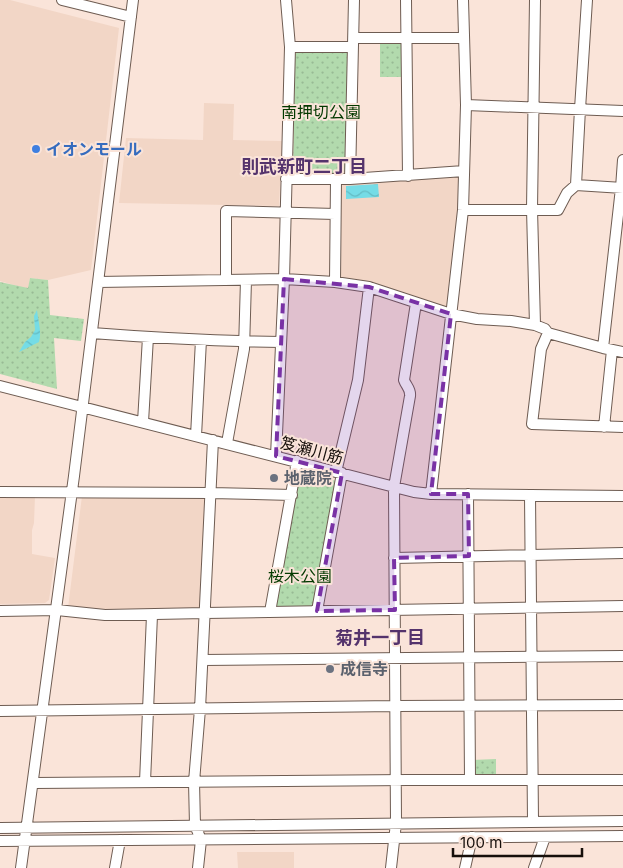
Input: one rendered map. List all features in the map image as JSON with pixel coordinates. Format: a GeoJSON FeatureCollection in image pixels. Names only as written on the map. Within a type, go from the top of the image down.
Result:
{"type":"FeatureCollection","features":[{"type":"Feature","properties":{"kind":"street"},"geometry":{"type":"LineString","coordinates":[[62,0],[131,17]]}},
{"type":"Feature","properties":{"kind":"street"},"geometry":{"type":"LineString","coordinates":[[21,868],[57,610],[133,0]]}},
{"type":"Feature","properties":{"kind":"street"},"geometry":{"type":"LineString","coordinates":[[276,456],[284,279],[290,47],[286,0]]}},
{"type":"Feature","properties":{"kind":"street"},"geometry":{"type":"LineString","coordinates":[[350,180],[354,0]]}},
{"type":"Feature","properties":{"kind":"street"},"geometry":{"type":"LineString","coordinates":[[406,0],[408,176]]}},
{"type":"Feature","properties":{"kind":"street"},"geometry":{"type":"LineString","coordinates":[[431,494],[463,210],[466,105],[463,0]]}},
{"type":"Feature","properties":{"kind":"street"},"geometry":{"type":"LineString","coordinates":[[535,0],[532,209],[535,325]]}},
{"type":"Feature","properties":{"kind":"street"},"geometry":{"type":"LineString","coordinates":[[463,210],[558,210],[567,193],[576,185],[587,0]]}},
{"type":"Feature","properties":{"kind":"street"},"geometry":{"type":"LineString","coordinates":[[290,47],[406,39],[464,38]]}},
{"type":"Feature","properties":{"kind":"street"},"geometry":{"type":"LineString","coordinates":[[466,105],[623,111]]}},
{"type":"Feature","properties":{"kind":"street"},"geometry":{"type":"LineString","coordinates":[[604,427],[608,349],[623,160]]}},
{"type":"Feature","properties":{"kind":"street"},"geometry":{"type":"LineString","coordinates":[[286,179],[350,180],[464,171]]}},
{"type":"Feature","properties":{"kind":"street"},"geometry":{"type":"LineString","coordinates":[[335,282],[336,180]]}},
{"type":"Feature","properties":{"kind":"street"},"geometry":{"type":"LineString","coordinates":[[576,185],[622,188]]}},
{"type":"Feature","properties":{"kind":"street"},"geometry":{"type":"LineString","coordinates":[[226,280],[226,211],[335,214]]}},
{"type":"Feature","properties":{"kind":"street"},"geometry":{"type":"LineString","coordinates":[[98,282],[284,279],[335,282],[369,287],[451,314],[477,319],[511,321],[535,325],[545,329],[548,333],[623,352]]}},
{"type":"Feature","properties":{"kind":"street"},"geometry":{"type":"LineString","coordinates":[[227,443],[244,342],[246,280]]}},
{"type":"Feature","properties":{"kind":"street"},"geometry":{"type":"LineString","coordinates":[[317,611],[339,472],[358,380],[369,287]]}},
{"type":"Feature","properties":{"kind":"street"},"geometry":{"type":"LineString","coordinates":[[391,868],[396,823],[394,487],[411,392],[404,380],[416,303]]}},
{"type":"Feature","properties":{"kind":"street"},"geometry":{"type":"LineString","coordinates":[[92,333],[201,340],[281,342]]}},
{"type":"Feature","properties":{"kind":"street"},"geometry":{"type":"LineString","coordinates":[[548,333],[541,349],[532,424],[623,428]]}},
{"type":"Feature","properties":{"kind":"street"},"geometry":{"type":"LineString","coordinates":[[143,422],[148,337]]}},
{"type":"Feature","properties":{"kind":"street"},"geometry":{"type":"LineString","coordinates":[[196,436],[201,340]]}},
{"type":"Feature","properties":{"kind":"street","name":"笈瀬川筋"},"geometry":{"type":"LineString","coordinates":[[0,386],[414,492],[431,494],[623,496]]}},
{"type":"Feature","properties":{"kind":"street"},"geometry":{"type":"LineString","coordinates":[[198,868],[201,840],[195,825],[194,782],[203,660],[213,440]]}},
{"type":"Feature","properties":{"kind":"street"},"geometry":{"type":"LineString","coordinates":[[270,612],[297,461]]}},
{"type":"Feature","properties":{"kind":"street"},"geometry":{"type":"LineString","coordinates":[[0,492],[292,495]]}},
{"type":"Feature","properties":{"kind":"street"},"geometry":{"type":"LineString","coordinates":[[468,494],[470,780]]}},
{"type":"Feature","properties":{"kind":"street"},"geometry":{"type":"LineString","coordinates":[[530,495],[533,821]]}},
{"type":"Feature","properties":{"kind":"street"},"geometry":{"type":"LineString","coordinates":[[394,558],[623,553]]}},
{"type":"Feature","properties":{"kind":"street"},"geometry":{"type":"LineString","coordinates":[[0,611],[57,610],[105,615],[152,615],[623,606]]}},
{"type":"Feature","properties":{"kind":"street"},"geometry":{"type":"LineString","coordinates":[[145,782],[152,615]]}},
{"type":"Feature","properties":{"kind":"street"},"geometry":{"type":"LineString","coordinates":[[203,660],[623,656]]}},
{"type":"Feature","properties":{"kind":"street"},"geometry":{"type":"LineString","coordinates":[[0,711],[623,705]]}},
{"type":"Feature","properties":{"kind":"street"},"geometry":{"type":"LineString","coordinates":[[34,783],[623,780]]}},
{"type":"Feature","properties":{"kind":"street"},"geometry":{"type":"LineString","coordinates":[[0,828],[623,820]]}},
{"type":"Feature","properties":{"kind":"street"},"geometry":{"type":"LineString","coordinates":[[0,841],[623,836]]}},
{"type":"Feature","properties":{"kind":"street"},"geometry":{"type":"LineString","coordinates":[[465,868],[472,837]]}},
{"type":"Feature","properties":{"kind":"street"},"geometry":{"type":"LineString","coordinates":[[534,868],[545,837]]}},
{"type":"Feature","properties":{"kind":"street"},"geometry":{"type":"LineString","coordinates":[[115,868],[120,840]]}},
{"type":"Feature","properties":{"kind":"highlighted area"},"geometry":{"type":"Polygon","coordinates":[[[284,279],[369,287],[451,314],[431,494],[468,494],[469,556],[394,558],[395,610],[317,611],[342,473],[276,456],[284,279]]]}},
{"type":"Feature","properties":{"kind":"shaded area"},"geometry":{"type":"Polygon","coordinates":[[[0,0],[10,0],[119,28],[91,270],[48,280],[30,278],[28,289],[0,281],[0,0]]]}},
{"type":"Feature","properties":{"kind":"shaded area"},"geometry":{"type":"Polygon","coordinates":[[[204,103],[234,104],[233,140],[282,141],[279,206],[119,203],[126,138],[203,140],[204,103]]]}},
{"type":"Feature","properties":{"kind":"shaded area"},"geometry":{"type":"Polygon","coordinates":[[[458,174],[461,179],[449,307],[446,309],[342,278],[338,275],[341,187],[345,182],[458,174]]]}},
{"type":"Feature","properties":{"kind":"shaded area"},"geometry":{"type":"Polygon","coordinates":[[[0,495],[35,496],[32,554],[55,558],[49,600],[45,603],[0,604],[0,495]]]}},
{"type":"Feature","properties":{"kind":"shaded area"},"geometry":{"type":"Polygon","coordinates":[[[82,496],[207,498],[201,610],[110,612],[68,608],[82,496]]]}},
{"type":"Feature","properties":{"kind":"shaded area"},"geometry":{"type":"Polygon","coordinates":[[[237,852],[294,852],[294,868],[238,868],[237,852]]]}},
{"type":"Feature","properties":{"kind":"green space"},"geometry":{"type":"Polygon","coordinates":[[[380,41],[401,41],[404,44],[404,77],[380,77],[380,41]]]}},
{"type":"Feature","properties":{"kind":"green space","name":"南押切公園"},"geometry":{"type":"Polygon","coordinates":[[[300,50],[346,50],[349,53],[346,170],[341,175],[295,174],[293,172],[295,54],[300,50]]]}},
{"type":"Feature","properties":{"kind":"green space"},"geometry":{"type":"Polygon","coordinates":[[[30,278],[48,280],[50,315],[84,319],[81,341],[54,338],[57,389],[0,374],[0,282],[28,288],[30,278]]]}},
{"type":"Feature","properties":{"kind":"green space","name":"桜木公園"},"geometry":{"type":"Polygon","coordinates":[[[300,471],[336,481],[314,605],[311,608],[278,609],[276,605],[300,471]]]}},
{"type":"Feature","properties":{"kind":"green space"},"geometry":{"type":"Polygon","coordinates":[[[496,759],[496,778],[475,778],[472,760],[496,759]]]}},
{"type":"Feature","properties":{"kind":"water"},"geometry":{"type":"Polygon","coordinates":[[[378,184],[379,197],[346,199],[346,186],[378,184]]]}},
{"type":"Feature","properties":{"kind":"water"},"geometry":{"type":"Polygon","coordinates":[[[37,310],[40,330],[39,342],[19,352],[35,330],[34,316],[37,310]]]}},
{"type":"Feature","properties":{"kind":"place","name":"イオンモール"},"geometry":{"type":"Point","coordinates":[36,149]}},
{"type":"Feature","properties":{"kind":"place","name":"地蔵院"},"geometry":{"type":"Point","coordinates":[274,478]}},
{"type":"Feature","properties":{"kind":"place","name":"成信寺"},"geometry":{"type":"Point","coordinates":[330,669]}},
{"type":"Feature","properties":{"kind":"district","name":"則武新町二丁目"},"geometry":{"type":"Point","coordinates":[304,167]}},
{"type":"Feature","properties":{"kind":"district","name":"菊井一丁目"},"geometry":{"type":"Point","coordinates":[380,638]}}]}
